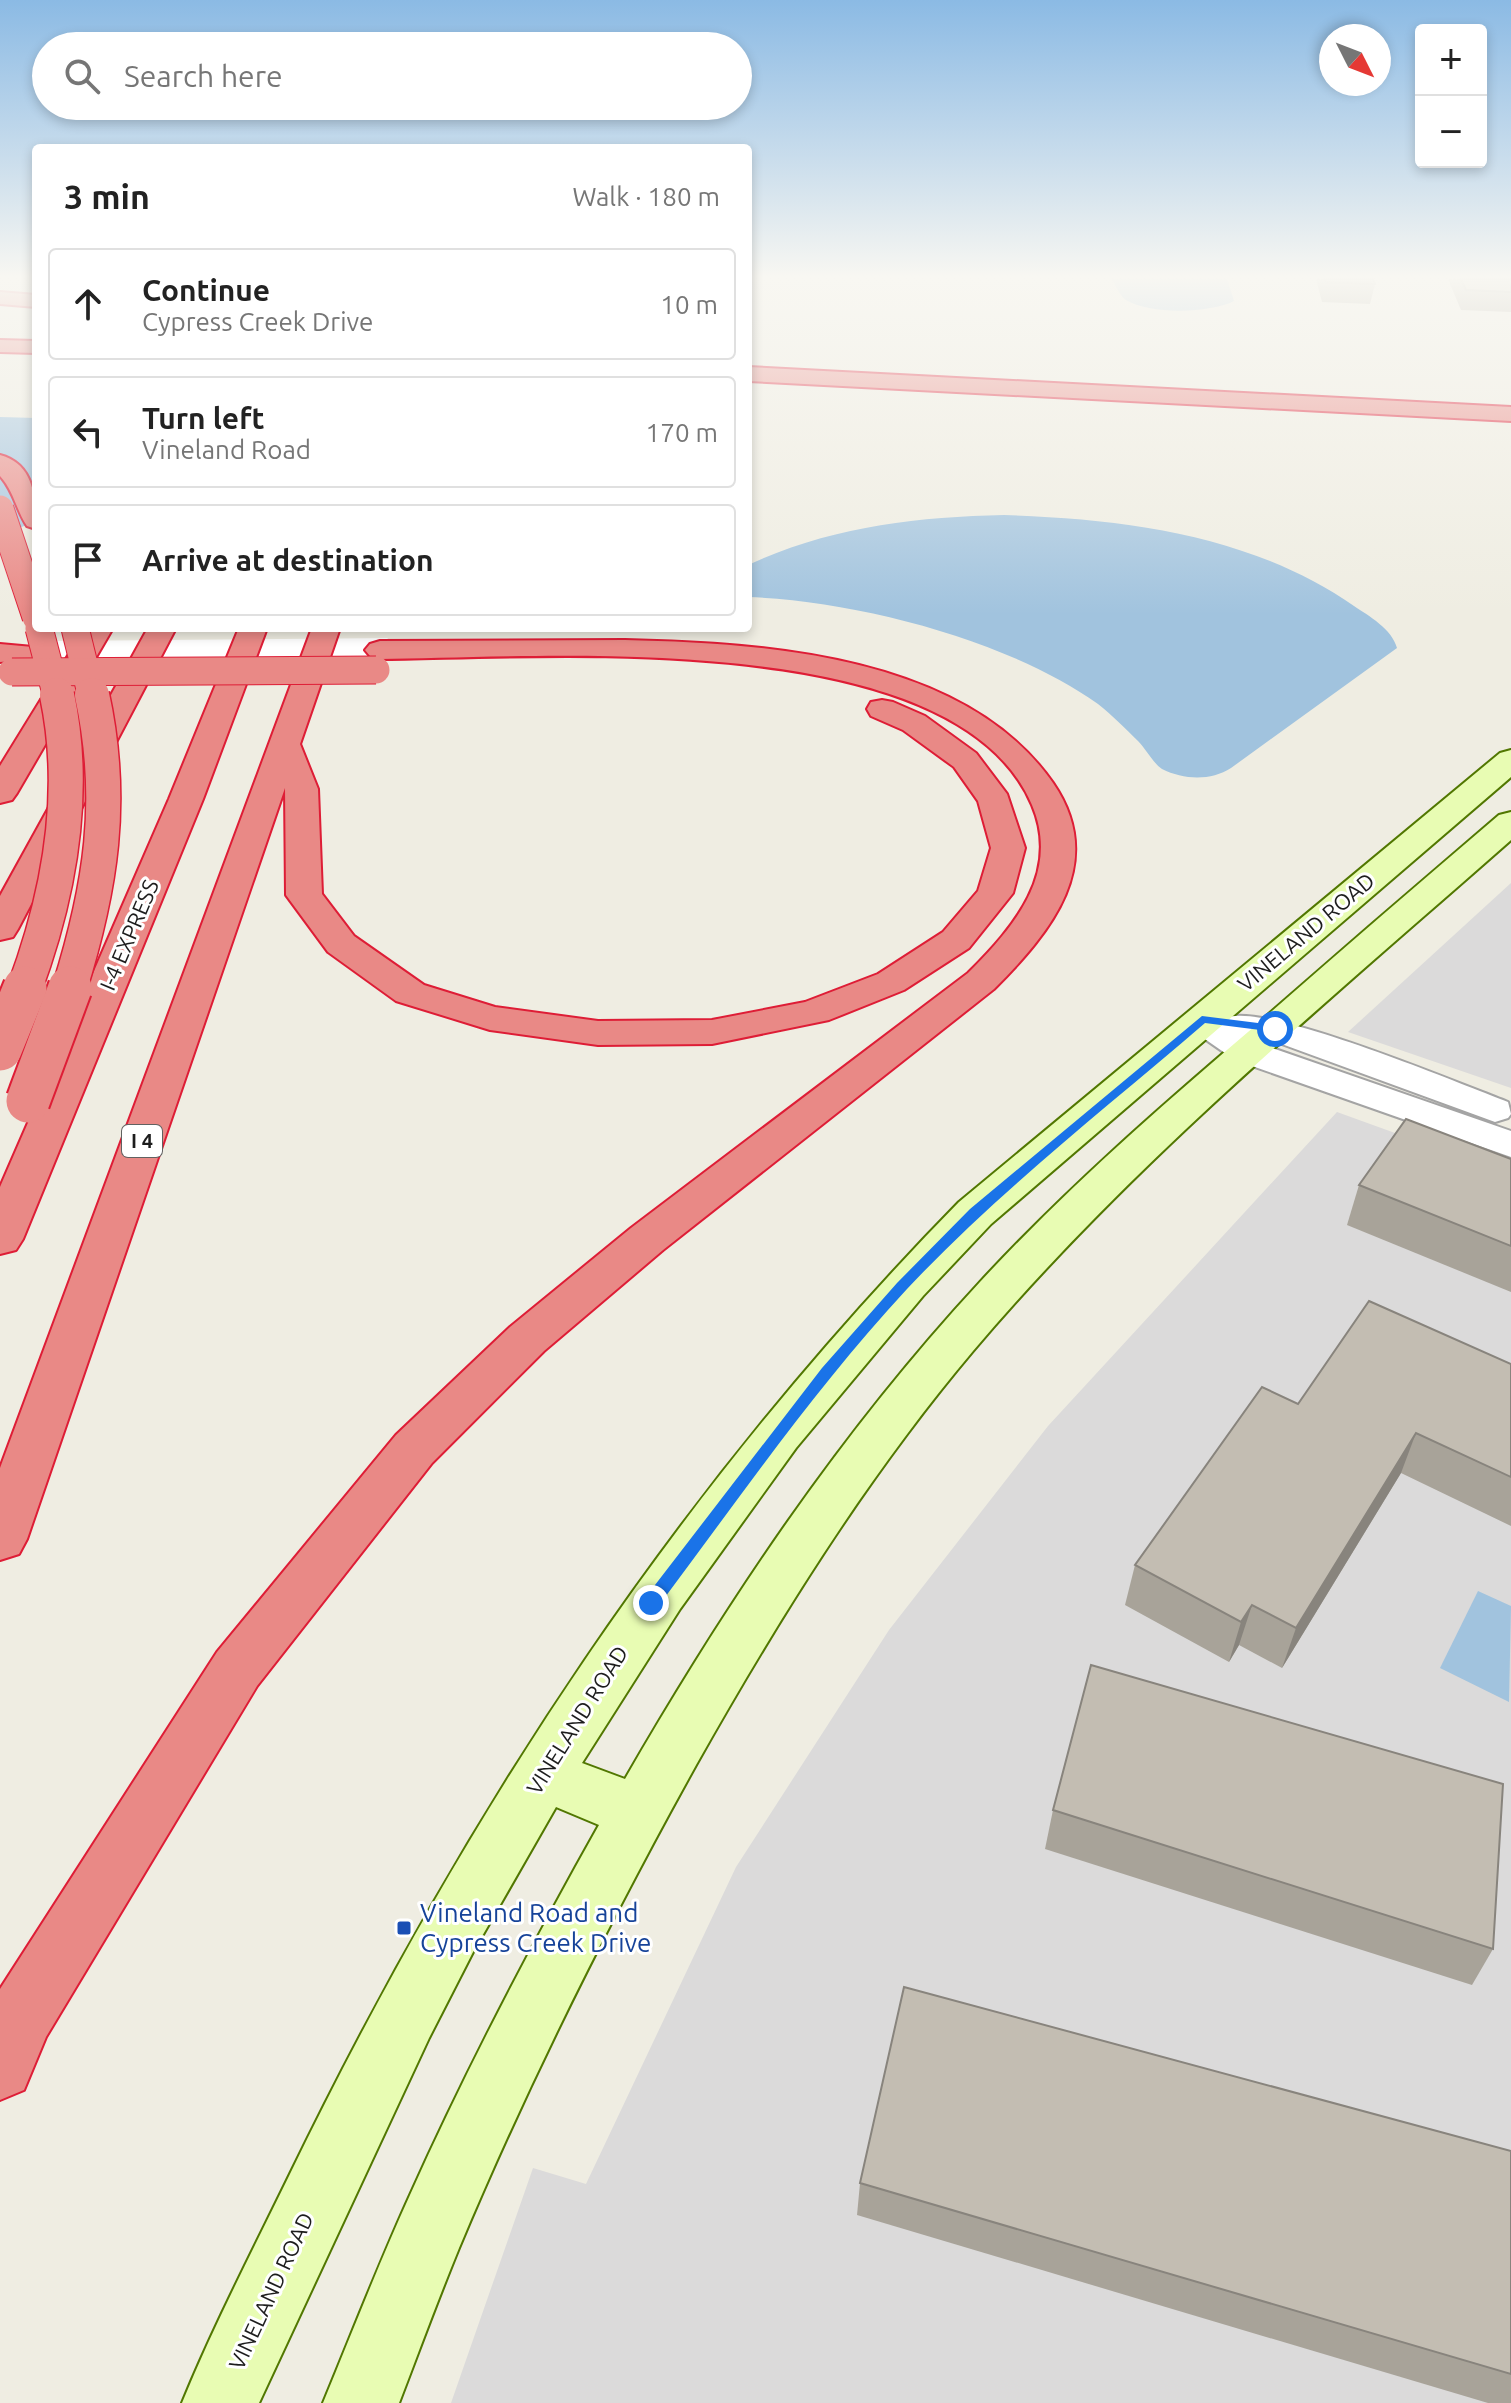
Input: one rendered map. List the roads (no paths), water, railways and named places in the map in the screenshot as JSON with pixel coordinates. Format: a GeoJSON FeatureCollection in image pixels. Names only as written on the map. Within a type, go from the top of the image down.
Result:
{"type":"FeatureCollection","features":[{"type":"Feature","properties":{"kind":"highway"},"geometry":{"type":"LineString","coordinates":[[858,391],[1005,398],[1234,399]]}},
{"type":"Feature","properties":{"kind":"highway"},"geometry":{"type":"LineString","coordinates":[[1081,391],[1511,414]]}},
{"type":"Feature","properties":{"kind":"highway"},"geometry":{"type":"LineString","coordinates":[[1456,391],[1511,394]]}},
{"type":"Feature","properties":{"kind":"highway"},"geometry":{"type":"LineString","coordinates":[[0,462],[20,483],[32,512]]}},
{"type":"Feature","properties":{"kind":"highway"},"geometry":{"type":"LineString","coordinates":[[0,509],[32,605]]}},
{"type":"Feature","properties":{"kind":"highway"},"geometry":{"type":"LineString","coordinates":[[0,560],[32,548]]}},
{"type":"Feature","properties":{"kind":"highway"},"geometry":{"type":"LineString","coordinates":[[0,1161],[28,1101],[82,951],[99,878],[104,825],[102,756],[94,703],[76,632]]}},
{"type":"Feature","properties":{"kind":"highway"},"geometry":{"type":"LineString","coordinates":[[0,793],[97,632]]}},
{"type":"Feature","properties":{"kind":"highway"},"geometry":{"type":"LineString","coordinates":[[0,929],[160,632]]}},
{"type":"Feature","properties":{"kind":"highway","name":"I-4 EXPRESS"},"geometry":{"type":"LineString","coordinates":[[0,1239],[186,799],[251,632]]}},
{"type":"Feature","properties":{"kind":"highway","name":"I 4"},"geometry":{"type":"LineString","coordinates":[[0,1539],[325,632]]}},
{"type":"Feature","properties":{"kind":"highway"},"geometry":{"type":"LineString","coordinates":[[0,2066],[22,2014],[237,1669],[414,1449],[551,1319],[647,1239],[981,981],[1017,947],[1047,902],[1061,856],[1051,807],[1033,776],[1007,748],[976,725],[939,704],[866,676],[782,657],[700,649],[378,660]]}},
{"type":"Feature","properties":{"kind":"highway"},"geometry":{"type":"LineString","coordinates":[[15,656],[378,660],[691,669],[747,674],[832,690],[914,723],[965,760],[995,801],[1008,848],[995,893],[956,940],[891,982],[815,1012],[712,1032],[598,1033],[490,1018],[410,993],[341,944],[304,895],[302,789],[284,743]]}},
{"type":"Feature","properties":{"kind":"highway"},"geometry":{"type":"LineString","coordinates":[[0,1049],[39,951],[56,885],[67,822],[61,716],[15,656]]}},
{"type":"Feature","properties":{"kind":"street","name":"VINELAND ROAD"},"geometry":{"type":"LineString","coordinates":[[220,2403],[315,2197],[434,1959],[542,1774],[651,1603],[827,1372],[902,1286],[975,1213],[1511,760]]}},
{"type":"Feature","properties":{"kind":"street"},"geometry":{"type":"LineString","coordinates":[[361,2403],[442,2206],[555,1966],[637,1812],[746,1628],[826,1507],[918,1386],[996,1293],[1082,1204],[1262,1040],[1511,822]]}},
{"type":"Feature","properties":{"kind":"street"},"geometry":{"type":"LineString","coordinates":[[1202,1020],[1511,1116]]}},
{"type":"Feature","properties":{"kind":"street"},"geometry":{"type":"LineString","coordinates":[[1262,1040],[1511,1145]]}},
{"type":"Feature","properties":{"kind":"street"},"geometry":{"type":"LineString","coordinates":[[542,1774],[637,1812]]}},
{"type":"Feature","properties":{"kind":"water"},"geometry":{"type":"Polygon","coordinates":[[[0,417],[32,418],[32,523],[0,536],[0,417]]]}},
{"type":"Feature","properties":{"kind":"water"},"geometry":{"type":"Polygon","coordinates":[[[1004,515],[1096,521],[1186,535],[1231,547],[1315,582],[1379,624],[1397,648],[1231,768],[1206,777],[1188,777],[1162,769],[1138,741],[1098,704],[1062,681],[1021,661],[977,643],[883,616],[836,606],[752,597],[752,563],[810,541],[842,533],[938,518],[1004,515]]]}},
{"type":"Feature","properties":{"kind":"water"},"geometry":{"type":"Polygon","coordinates":[[[1478,1591],[1511,1606],[1509,1702],[1440,1668],[1478,1591]]]}},
{"type":"Feature","properties":{"kind":"place","name":"Vineland Road and Cypress Creek Drive"},"geometry":{"type":"Point","coordinates":[404,1928]}}]}
